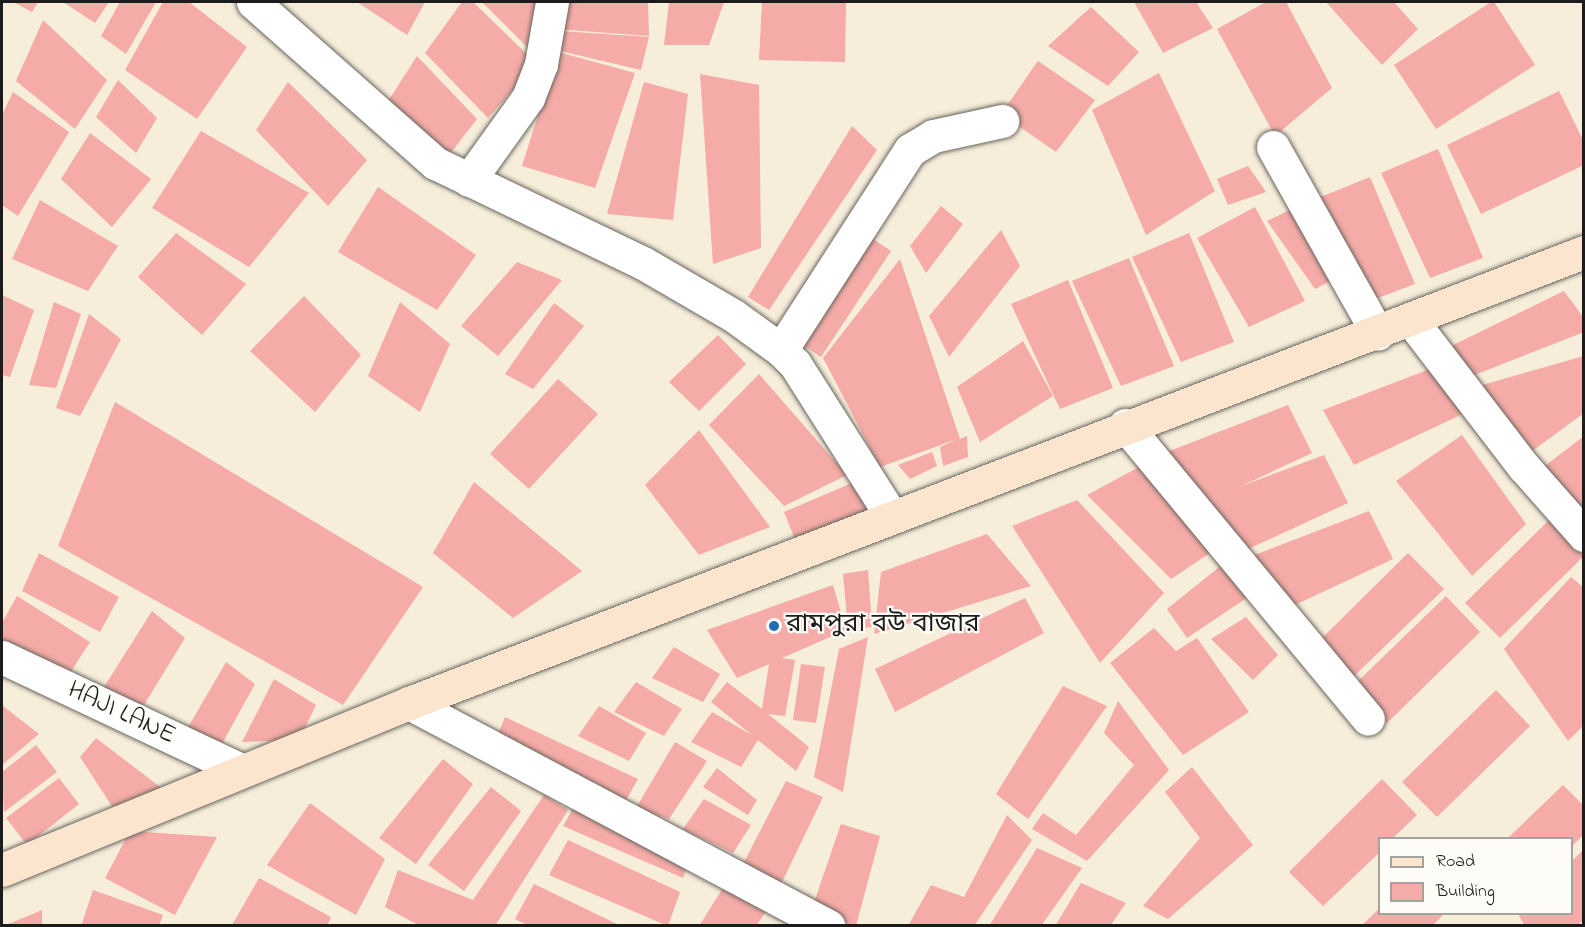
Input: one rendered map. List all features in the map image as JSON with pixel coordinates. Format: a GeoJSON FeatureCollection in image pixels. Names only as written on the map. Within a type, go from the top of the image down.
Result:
{"type":"FeatureCollection","features":[{"type":"Feature","properties":{"kind":"street"},"geometry":{"type":"LineString","coordinates":[[253,2],[435,163],[644,262],[734,316],[781,350],[795,364],[892,517]]}},
{"type":"Feature","properties":{"kind":"street"},"geometry":{"type":"LineString","coordinates":[[469,180],[528,98],[541,64],[552,2]]}},
{"type":"Feature","properties":{"kind":"street"},"geometry":{"type":"LineString","coordinates":[[781,350],[910,150],[933,136],[1002,121]]}},
{"type":"Feature","properties":{"kind":"street"},"geometry":{"type":"LineString","coordinates":[[1273,147],[1378,334]]}},
{"type":"Feature","properties":{"kind":"street"},"geometry":{"type":"LineString","coordinates":[[2,870],[242,770],[409,704],[1125,425],[1378,334],[1584,252]]}},
{"type":"Feature","properties":{"kind":"street"},"geometry":{"type":"LineString","coordinates":[[1411,320],[1524,467],[1584,535]]}},
{"type":"Feature","properties":{"kind":"street"},"geometry":{"type":"LineString","coordinates":[[1125,425],[1368,719]]}},
{"type":"Feature","properties":{"kind":"street","name":"HAJI LANE"},"geometry":{"type":"LineString","coordinates":[[2,657],[242,770]]}},
{"type":"Feature","properties":{"kind":"street"},"geometry":{"type":"LineString","coordinates":[[409,704],[828,926]]}},
{"type":"Feature","properties":{"kind":"building"},"geometry":{"type":"Polygon","coordinates":[[[13,2],[38,2],[32,12],[13,2]]]}},
{"type":"Feature","properties":{"kind":"building"},"geometry":{"type":"Polygon","coordinates":[[[63,2],[109,2],[95,23],[63,2]]]}},
{"type":"Feature","properties":{"kind":"building"},"geometry":{"type":"Polygon","coordinates":[[[120,2],[156,2],[126,54],[101,36],[120,2]]]}},
{"type":"Feature","properties":{"kind":"building"},"geometry":{"type":"Polygon","coordinates":[[[163,2],[189,2],[247,47],[197,119],[125,70],[163,2]]]}},
{"type":"Feature","properties":{"kind":"building"},"geometry":{"type":"Polygon","coordinates":[[[357,2],[425,2],[407,35],[357,2]]]}},
{"type":"Feature","properties":{"kind":"building"},"geometry":{"type":"Polygon","coordinates":[[[462,2],[473,2],[536,63],[488,118],[425,53],[462,2]]]}},
{"type":"Feature","properties":{"kind":"building"},"geometry":{"type":"Polygon","coordinates":[[[482,2],[537,2],[529,49],[482,2]]]}},
{"type":"Feature","properties":{"kind":"building"},"geometry":{"type":"Polygon","coordinates":[[[559,2],[648,2],[649,36],[555,29],[559,2]]]}},
{"type":"Feature","properties":{"kind":"building"},"geometry":{"type":"Polygon","coordinates":[[[669,2],[724,2],[709,45],[664,45],[669,2]]]}},
{"type":"Feature","properties":{"kind":"building"},"geometry":{"type":"Polygon","coordinates":[[[762,2],[846,2],[845,62],[759,60],[762,2]]]}},
{"type":"Feature","properties":{"kind":"building"},"geometry":{"type":"Polygon","coordinates":[[[1134,2],[1196,2],[1213,28],[1163,53],[1134,2]]]}},
{"type":"Feature","properties":{"kind":"building"},"geometry":{"type":"Polygon","coordinates":[[[1266,2],[1286,2],[1332,88],[1275,136],[1217,29],[1266,2]]]}},
{"type":"Feature","properties":{"kind":"building"},"geometry":{"type":"Polygon","coordinates":[[[1326,2],[1394,2],[1418,29],[1382,65],[1326,2]]]}},
{"type":"Feature","properties":{"kind":"building"},"geometry":{"type":"Polygon","coordinates":[[[1494,2],[1535,65],[1436,129],[1394,65],[1494,2]]]}},
{"type":"Feature","properties":{"kind":"building"},"geometry":{"type":"Polygon","coordinates":[[[1091,7],[1139,52],[1108,86],[1048,46],[1091,7]]]}},
{"type":"Feature","properties":{"kind":"building"},"geometry":{"type":"Polygon","coordinates":[[[43,20],[107,80],[75,129],[16,81],[43,20]]]}},
{"type":"Feature","properties":{"kind":"building"},"geometry":{"type":"Polygon","coordinates":[[[560,31],[649,37],[641,70],[556,50],[560,31]]]}},
{"type":"Feature","properties":{"kind":"building"},"geometry":{"type":"Polygon","coordinates":[[[558,52],[635,73],[595,188],[522,166],[558,52]]]}},
{"type":"Feature","properties":{"kind":"building"},"geometry":{"type":"Polygon","coordinates":[[[417,56],[477,119],[446,159],[385,106],[417,56]]]}},
{"type":"Feature","properties":{"kind":"building"},"geometry":{"type":"Polygon","coordinates":[[[1038,61],[1095,100],[1056,152],[1001,114],[1038,61]]]}},
{"type":"Feature","properties":{"kind":"building"},"geometry":{"type":"Polygon","coordinates":[[[1159,73],[1215,191],[1146,235],[1092,110],[1159,73]]]}},
{"type":"Feature","properties":{"kind":"building"},"geometry":{"type":"Polygon","coordinates":[[[700,74],[759,85],[761,248],[713,264],[700,74]]]}},
{"type":"Feature","properties":{"kind":"building"},"geometry":{"type":"Polygon","coordinates":[[[118,80],[157,118],[136,153],[96,117],[118,80]]]}},
{"type":"Feature","properties":{"kind":"building"},"geometry":{"type":"Polygon","coordinates":[[[288,82],[367,160],[328,206],[256,130],[288,82]]]}},
{"type":"Feature","properties":{"kind":"building"},"geometry":{"type":"Polygon","coordinates":[[[644,82],[688,94],[673,220],[607,214],[644,82]]]}},
{"type":"Feature","properties":{"kind":"building"},"geometry":{"type":"Polygon","coordinates":[[[1559,91],[1584,142],[1584,165],[1481,214],[1447,145],[1559,91]]]}},
{"type":"Feature","properties":{"kind":"building"},"geometry":{"type":"Polygon","coordinates":[[[13,92],[69,132],[18,216],[2,205],[2,115],[13,92]]]}},
{"type":"Feature","properties":{"kind":"building"},"geometry":{"type":"Polygon","coordinates":[[[852,126],[877,150],[769,310],[748,297],[852,126]]]}},
{"type":"Feature","properties":{"kind":"building"},"geometry":{"type":"Polygon","coordinates":[[[201,131],[309,193],[249,267],[152,208],[201,131]]]}},
{"type":"Feature","properties":{"kind":"building"},"geometry":{"type":"Polygon","coordinates":[[[90,133],[151,179],[112,227],[61,179],[90,133]]]}},
{"type":"Feature","properties":{"kind":"building"},"geometry":{"type":"Polygon","coordinates":[[[1438,149],[1483,258],[1430,278],[1381,173],[1438,149]]]}},
{"type":"Feature","properties":{"kind":"building"},"geometry":{"type":"Polygon","coordinates":[[[1248,166],[1266,192],[1228,205],[1217,179],[1248,166]]]}},
{"type":"Feature","properties":{"kind":"building"},"geometry":{"type":"Polygon","coordinates":[[[1370,177],[1415,284],[1362,304],[1313,200],[1370,177]]]}},
{"type":"Feature","properties":{"kind":"building"},"geometry":{"type":"Polygon","coordinates":[[[378,187],[476,255],[437,310],[338,252],[378,187]]]}},
{"type":"Feature","properties":{"kind":"building"},"geometry":{"type":"Polygon","coordinates":[[[40,200],[118,246],[88,291],[12,259],[40,200]]]}},
{"type":"Feature","properties":{"kind":"building"},"geometry":{"type":"Polygon","coordinates":[[[941,206],[963,224],[926,273],[910,246],[941,206]]]}},
{"type":"Feature","properties":{"kind":"building"},"geometry":{"type":"Polygon","coordinates":[[[1255,207],[1305,301],[1249,327],[1197,238],[1255,207]]]}},
{"type":"Feature","properties":{"kind":"building"},"geometry":{"type":"Polygon","coordinates":[[[1294,208],[1338,277],[1315,289],[1267,221],[1294,208]]]}},
{"type":"Feature","properties":{"kind":"building"},"geometry":{"type":"Polygon","coordinates":[[[1001,230],[1020,266],[949,357],[929,316],[1001,230]]]}},
{"type":"Feature","properties":{"kind":"building"},"geometry":{"type":"Polygon","coordinates":[[[861,231],[891,251],[821,357],[791,337],[861,231]]]}},
{"type":"Feature","properties":{"kind":"building"},"geometry":{"type":"Polygon","coordinates":[[[176,233],[246,284],[202,335],[138,277],[176,233]]]}},
{"type":"Feature","properties":{"kind":"building"},"geometry":{"type":"Polygon","coordinates":[[[1189,233],[1234,342],[1181,362],[1132,257],[1189,233]]]}},
{"type":"Feature","properties":{"kind":"building"},"geometry":{"type":"Polygon","coordinates":[[[1129,258],[1174,366],[1121,386],[1072,281],[1129,258]]]}},
{"type":"Feature","properties":{"kind":"building"},"geometry":{"type":"Polygon","coordinates":[[[900,259],[960,439],[967,436],[968,457],[943,466],[940,447],[957,439],[880,467],[823,358],[900,259]]]}},
{"type":"Feature","properties":{"kind":"building"},"geometry":{"type":"Polygon","coordinates":[[[517,262],[562,280],[498,356],[461,326],[517,262]]]}},
{"type":"Feature","properties":{"kind":"building"},"geometry":{"type":"Polygon","coordinates":[[[1068,280],[1113,388],[1060,409],[1011,304],[1068,280]]]}},
{"type":"Feature","properties":{"kind":"building"},"geometry":{"type":"Polygon","coordinates":[[[1564,291],[1584,318],[1584,332],[1472,376],[1449,347],[1564,291]]]}},
{"type":"Feature","properties":{"kind":"building"},"geometry":{"type":"Polygon","coordinates":[[[2,295],[34,310],[10,377],[2,375],[2,295]]]}},
{"type":"Feature","properties":{"kind":"building"},"geometry":{"type":"Polygon","coordinates":[[[304,296],[361,355],[315,412],[250,351],[304,296]]]}},
{"type":"Feature","properties":{"kind":"building"},"geometry":{"type":"Polygon","coordinates":[[[54,302],[81,314],[56,388],[29,385],[54,302]]]}},
{"type":"Feature","properties":{"kind":"building"},"geometry":{"type":"Polygon","coordinates":[[[400,302],[450,344],[420,412],[368,376],[400,302]]]}},
{"type":"Feature","properties":{"kind":"building"},"geometry":{"type":"Polygon","coordinates":[[[554,303],[584,326],[533,389],[505,374],[554,303]]]}},
{"type":"Feature","properties":{"kind":"building"},"geometry":{"type":"Polygon","coordinates":[[[89,314],[121,339],[80,416],[56,408],[89,314]]]}},
{"type":"Feature","properties":{"kind":"building"},"geometry":{"type":"Polygon","coordinates":[[[718,335],[746,364],[699,411],[669,382],[718,335]]]}},
{"type":"Feature","properties":{"kind":"building"},"geometry":{"type":"Polygon","coordinates":[[[1023,341],[1053,396],[980,442],[957,387],[1023,341]]]}},
{"type":"Feature","properties":{"kind":"building"},"geometry":{"type":"Polygon","coordinates":[[[1584,356],[1584,413],[1524,457],[1475,387],[1584,356]]]}},
{"type":"Feature","properties":{"kind":"building"},"geometry":{"type":"Polygon","coordinates":[[[1443,364],[1467,412],[1354,465],[1323,410],[1443,364]]]}},
{"type":"Feature","properties":{"kind":"building"},"geometry":{"type":"Polygon","coordinates":[[[759,374],[847,475],[784,506],[709,425],[759,374]]]}},
{"type":"Feature","properties":{"kind":"building"},"geometry":{"type":"Polygon","coordinates":[[[558,379],[598,414],[529,489],[490,454],[558,379]]]}},
{"type":"Feature","properties":{"kind":"building"},"geometry":{"type":"Polygon","coordinates":[[[115,402],[423,587],[343,705],[58,546],[115,402]]]}},
{"type":"Feature","properties":{"kind":"building"},"geometry":{"type":"Polygon","coordinates":[[[1288,405],[1312,453],[1239,487],[1324,455],[1348,503],[1235,555],[1167,452],[1288,405]]]}},
{"type":"Feature","properties":{"kind":"building"},"geometry":{"type":"Polygon","coordinates":[[[699,430],[770,527],[699,555],[645,485],[699,430]]]}},
{"type":"Feature","properties":{"kind":"building"},"geometry":{"type":"Polygon","coordinates":[[[1462,435],[1526,524],[1472,576],[1396,481],[1462,435]]]}},
{"type":"Feature","properties":{"kind":"building"},"geometry":{"type":"Polygon","coordinates":[[[1584,436],[1584,519],[1537,472],[1584,436]]]}},
{"type":"Feature","properties":{"kind":"building"},"geometry":{"type":"Polygon","coordinates":[[[932,452],[937,466],[910,479],[898,465],[932,452]]]}},
{"type":"Feature","properties":{"kind":"building"},"geometry":{"type":"Polygon","coordinates":[[[1141,466],[1210,553],[1171,579],[1087,495],[1141,466]]]}},
{"type":"Feature","properties":{"kind":"building"},"geometry":{"type":"Polygon","coordinates":[[[474,482],[582,571],[513,618],[433,553],[474,482]]]}},
{"type":"Feature","properties":{"kind":"building"},"geometry":{"type":"Polygon","coordinates":[[[852,483],[878,513],[798,547],[784,512],[852,483]]]}},
{"type":"Feature","properties":{"kind":"building"},"geometry":{"type":"Polygon","coordinates":[[[1077,500],[1164,593],[1100,663],[1012,526],[1077,500]]]}},
{"type":"Feature","properties":{"kind":"building"},"geometry":{"type":"Polygon","coordinates":[[[1369,511],[1393,559],[1280,612],[1249,557],[1369,511]]]}},
{"type":"Feature","properties":{"kind":"building"},"geometry":{"type":"Polygon","coordinates":[[[1558,511],[1584,537],[1584,556],[1500,638],[1465,603],[1558,511]]]}},
{"type":"Feature","properties":{"kind":"building"},"geometry":{"type":"Polygon","coordinates":[[[987,534],[1031,586],[874,634],[881,572],[987,534]]]}},
{"type":"Feature","properties":{"kind":"building"},"geometry":{"type":"Polygon","coordinates":[[[39,553],[119,597],[100,632],[22,591],[39,553]]]}},
{"type":"Feature","properties":{"kind":"building"},"geometry":{"type":"Polygon","coordinates":[[[1408,553],[1444,589],[1350,680],[1315,645],[1408,553]]]}},
{"type":"Feature","properties":{"kind":"building"},"geometry":{"type":"Polygon","coordinates":[[[1223,564],[1251,595],[1187,638],[1167,609],[1223,564]]]}},
{"type":"Feature","properties":{"kind":"building"},"geometry":{"type":"Polygon","coordinates":[[[868,570],[872,627],[848,630],[843,574],[868,570]]]}},
{"type":"Feature","properties":{"kind":"building"},"geometry":{"type":"Polygon","coordinates":[[[1571,577],[1584,588],[1584,725],[1568,741],[1504,649],[1571,577]]]}},
{"type":"Feature","properties":{"kind":"building"},"geometry":{"type":"Polygon","coordinates":[[[833,585],[846,630],[782,658],[795,660],[785,716],[768,714],[809,747],[796,771],[758,740],[741,767],[691,742],[712,712],[752,735],[711,702],[727,682],[762,709],[769,664],[737,678],[707,630],[833,585]]]}},
{"type":"Feature","properties":{"kind":"building"},"geometry":{"type":"Polygon","coordinates":[[[17,596],[90,642],[65,681],[2,641],[2,623],[17,596]]]}},
{"type":"Feature","properties":{"kind":"building"},"geometry":{"type":"Polygon","coordinates":[[[1446,596],[1480,632],[1387,723],[1352,687],[1446,596]]]}},
{"type":"Feature","properties":{"kind":"building"},"geometry":{"type":"Polygon","coordinates":[[[1025,598],[1044,633],[895,712],[875,669],[1025,598]]]}},
{"type":"Feature","properties":{"kind":"building"},"geometry":{"type":"Polygon","coordinates":[[[152,611],[185,638],[136,718],[99,695],[152,611]]]}},
{"type":"Feature","properties":{"kind":"building"},"geometry":{"type":"Polygon","coordinates":[[[1246,617],[1278,655],[1253,680],[1211,639],[1246,617]]]}},
{"type":"Feature","properties":{"kind":"building"},"geometry":{"type":"Polygon","coordinates":[[[1154,628],[1176,651],[1197,638],[1249,712],[1183,755],[1110,663],[1154,628]]]}},
{"type":"Feature","properties":{"kind":"building"},"geometry":{"type":"Polygon","coordinates":[[[868,637],[843,792],[814,777],[839,649],[868,637]]]}},
{"type":"Feature","properties":{"kind":"building"},"geometry":{"type":"Polygon","coordinates":[[[674,647],[720,674],[703,702],[652,678],[674,647]]]}},
{"type":"Feature","properties":{"kind":"building"},"geometry":{"type":"Polygon","coordinates":[[[226,662],[255,684],[219,749],[183,736],[226,662]]]}},
{"type":"Feature","properties":{"kind":"building"},"geometry":{"type":"Polygon","coordinates":[[[801,664],[825,667],[816,723],[793,720],[801,664]]]}},
{"type":"Feature","properties":{"kind":"building"},"geometry":{"type":"Polygon","coordinates":[[[274,679],[316,705],[299,740],[242,742],[274,679]]]}},
{"type":"Feature","properties":{"kind":"building"},"geometry":{"type":"Polygon","coordinates":[[[636,682],[682,709],[664,736],[614,712],[636,682]]]}},
{"type":"Feature","properties":{"kind":"building"},"geometry":{"type":"Polygon","coordinates":[[[1063,686],[1107,706],[1028,819],[996,794],[1063,686]]]}},
{"type":"Feature","properties":{"kind":"building"},"geometry":{"type":"Polygon","coordinates":[[[1496,690],[1530,726],[1437,817],[1402,782],[1496,690]]]}},
{"type":"Feature","properties":{"kind":"building"},"geometry":{"type":"Polygon","coordinates":[[[1118,701],[1169,770],[1087,861],[1032,829],[1043,813],[1076,835],[1134,765],[1104,733],[1118,701]]]}},
{"type":"Feature","properties":{"kind":"building"},"geometry":{"type":"Polygon","coordinates":[[[3,706],[39,734],[2,765],[2,708],[3,706]]]}},
{"type":"Feature","properties":{"kind":"building"},"geometry":{"type":"Polygon","coordinates":[[[599,706],[646,733],[629,761],[578,736],[599,706]]]}},
{"type":"Feature","properties":{"kind":"building"},"geometry":{"type":"Polygon","coordinates":[[[505,717],[638,779],[625,802],[493,746],[505,717]]]}},
{"type":"Feature","properties":{"kind":"building"},"geometry":{"type":"Polygon","coordinates":[[[96,738],[168,793],[115,811],[80,757],[96,738]]]}},
{"type":"Feature","properties":{"kind":"building"},"geometry":{"type":"Polygon","coordinates":[[[675,742],[707,761],[669,819],[636,808],[675,742]]]}},
{"type":"Feature","properties":{"kind":"building"},"geometry":{"type":"Polygon","coordinates":[[[36,745],[57,772],[4,812],[2,772],[36,745]]]}},
{"type":"Feature","properties":{"kind":"building"},"geometry":{"type":"Polygon","coordinates":[[[443,759],[473,784],[416,864],[379,838],[443,759]]]}},
{"type":"Feature","properties":{"kind":"building"},"geometry":{"type":"Polygon","coordinates":[[[1192,767],[1253,845],[1168,919],[1143,906],[1200,838],[1165,792],[1192,767]]]}},
{"type":"Feature","properties":{"kind":"building"},"geometry":{"type":"Polygon","coordinates":[[[717,768],[757,800],[748,815],[703,787],[717,768]]]}},
{"type":"Feature","properties":{"kind":"building"},"geometry":{"type":"Polygon","coordinates":[[[59,778],[79,804],[27,845],[6,818],[59,778]]]}},
{"type":"Feature","properties":{"kind":"building"},"geometry":{"type":"Polygon","coordinates":[[[1382,779],[1417,815],[1394,837],[1378,837],[1378,854],[1323,906],[1289,872],[1382,779]]]}},
{"type":"Feature","properties":{"kind":"building"},"geometry":{"type":"Polygon","coordinates":[[[786,781],[823,797],[782,882],[742,866],[786,781]]]}},
{"type":"Feature","properties":{"kind":"building"},"geometry":{"type":"Polygon","coordinates":[[[1563,785],[1584,806],[1584,834],[1573,845],[1573,837],[1509,837],[1563,785]]]}},
{"type":"Feature","properties":{"kind":"building"},"geometry":{"type":"Polygon","coordinates":[[[491,787],[521,811],[464,891],[428,865],[491,787]]]}},
{"type":"Feature","properties":{"kind":"building"},"geometry":{"type":"Polygon","coordinates":[[[584,790],[695,844],[683,878],[563,826],[584,790]]]}},
{"type":"Feature","properties":{"kind":"building"},"geometry":{"type":"Polygon","coordinates":[[[544,795],[568,810],[495,926],[420,926],[385,907],[398,870],[473,900],[544,795]]]}},
{"type":"Feature","properties":{"kind":"building"},"geometry":{"type":"Polygon","coordinates":[[[704,799],[751,825],[733,853],[683,829],[704,799]]]}},
{"type":"Feature","properties":{"kind":"building"},"geometry":{"type":"Polygon","coordinates":[[[310,803],[385,859],[356,915],[267,865],[310,803]]]}},
{"type":"Feature","properties":{"kind":"building"},"geometry":{"type":"Polygon","coordinates":[[[1007,815],[1032,840],[974,926],[908,926],[931,885],[964,897],[1007,815]]]}},
{"type":"Feature","properties":{"kind":"building"},"geometry":{"type":"Polygon","coordinates":[[[841,824],[880,836],[856,926],[811,911],[841,824]]]}},
{"type":"Feature","properties":{"kind":"building"},"geometry":{"type":"Polygon","coordinates":[[[130,831],[217,837],[175,915],[105,878],[130,831]]]}},
{"type":"Feature","properties":{"kind":"building"},"geometry":{"type":"Polygon","coordinates":[[[568,840],[680,892],[668,926],[549,875],[568,840]]]}},
{"type":"Feature","properties":{"kind":"building"},"geometry":{"type":"Polygon","coordinates":[[[1037,848],[1082,868],[1041,926],[989,926],[1037,848]]]}},
{"type":"Feature","properties":{"kind":"building"},"geometry":{"type":"Polygon","coordinates":[[[1584,849],[1584,919],[1577,926],[1525,926],[1519,915],[1573,915],[1573,860],[1584,849]]]}},
{"type":"Feature","properties":{"kind":"building"},"geometry":{"type":"Polygon","coordinates":[[[259,878],[331,917],[327,926],[232,925],[259,878]]]}},
{"type":"Feature","properties":{"kind":"building"},"geometry":{"type":"Polygon","coordinates":[[[728,880],[769,907],[756,926],[699,926],[728,880]]]}},
{"type":"Feature","properties":{"kind":"building"},"geometry":{"type":"Polygon","coordinates":[[[1081,883],[1126,903],[1110,926],[1055,926],[1081,883]]]}},
{"type":"Feature","properties":{"kind":"building"},"geometry":{"type":"Polygon","coordinates":[[[534,884],[621,926],[529,926],[515,919],[534,884]]]}},
{"type":"Feature","properties":{"kind":"building"},"geometry":{"type":"Polygon","coordinates":[[[93,890],[163,915],[159,926],[81,926],[93,890]]]}},
{"type":"Feature","properties":{"kind":"building"},"geometry":{"type":"Polygon","coordinates":[[[42,910],[42,925],[6,925],[42,910]]]}},
{"type":"Feature","properties":{"kind":"building"},"geometry":{"type":"Polygon","coordinates":[[[1378,910],[1378,915],[1443,915],[1432,926],[1361,926],[1378,910]]]}},
{"type":"Feature","properties":{"kind":"place","name":"রামপুরা বউ বাজার"},"geometry":{"type":"Point","coordinates":[774,626]}}]}
